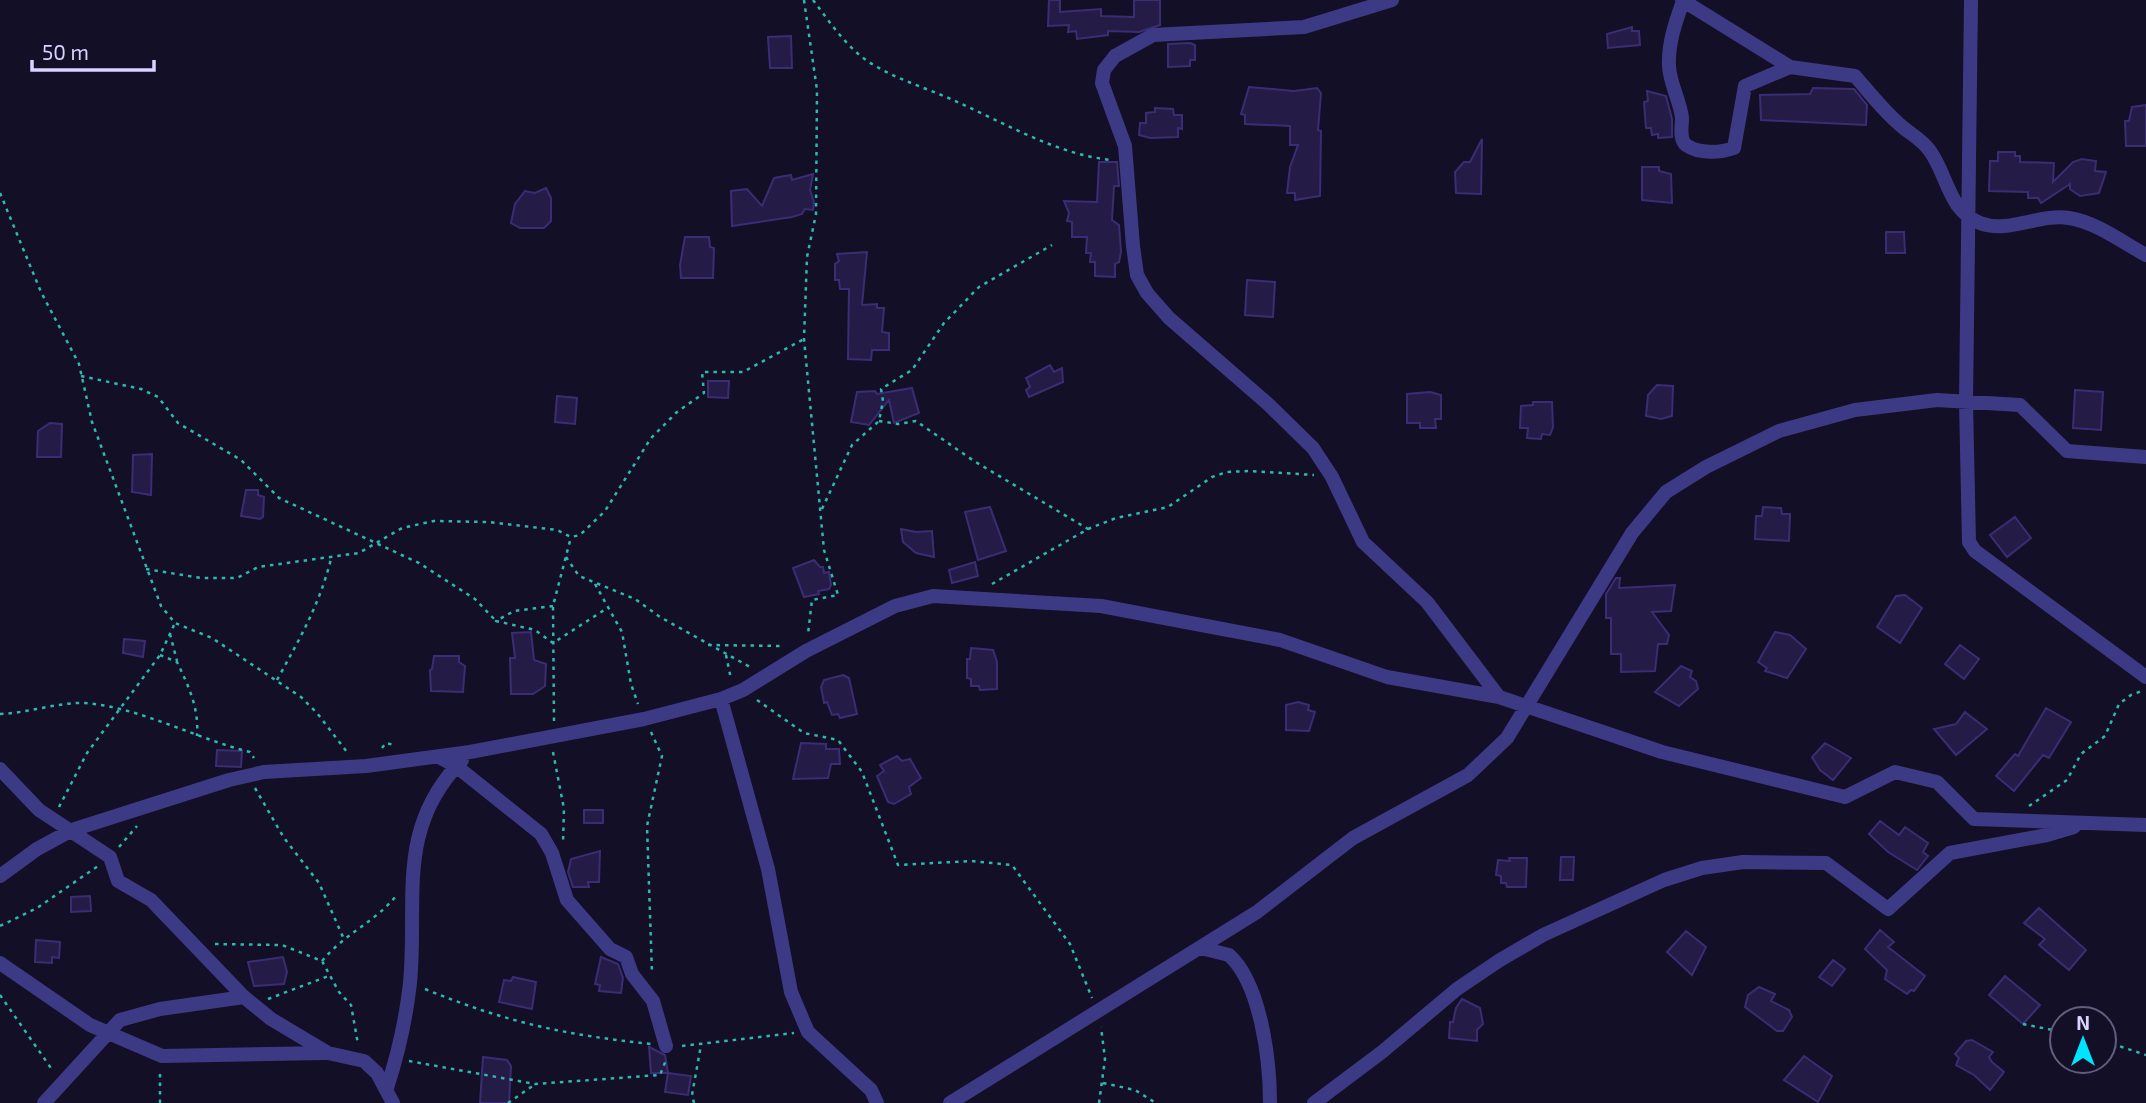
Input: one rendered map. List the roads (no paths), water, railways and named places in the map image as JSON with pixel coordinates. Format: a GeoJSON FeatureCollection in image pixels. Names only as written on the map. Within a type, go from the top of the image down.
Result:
{"type":"FeatureCollection","features":[{"type":"Feature","properties":{"kind":"street"},"geometry":{"type":"LineString","coordinates":[[1392,0],[1304,27],[1153,35],[1115,56],[1104,70],[1102,83],[1125,146],[1137,275],[1147,293],[1169,318],[1268,404],[1313,448],[1332,477],[1363,542],[1427,603],[1499,697]]}},
{"type":"Feature","properties":{"kind":"street"},"geometry":{"type":"LineString","coordinates":[[1790,67],[1745,86],[1734,148],[1709,152],[1686,145],[1682,138],[1677,93],[1668,67],[1671,37],[1682,0],[1790,67],[1855,76],[1899,125],[1919,138],[1931,152],[1949,195],[1969,218],[1983,225],[2000,226],[2048,218],[2068,218],[2087,223],[2146,255]]}},
{"type":"Feature","properties":{"kind":"street"},"geometry":{"type":"LineString","coordinates":[[1971,0],[1966,401],[1969,542],[1975,551],[2146,677]]}},
{"type":"Feature","properties":{"kind":"street"},"geometry":{"type":"LineString","coordinates":[[950,1103],[1257,912],[1353,838],[1468,775],[1507,738],[1632,533],[1666,492],[1706,467],[1779,431],[1855,411],[1937,400],[2020,405],[2067,450],[2146,457]]}},
{"type":"Feature","properties":{"kind":"street"},"geometry":{"type":"LineString","coordinates":[[1,877],[37,849],[72,830],[247,776],[264,772],[439,757],[644,719],[733,695],[806,651],[914,599],[975,597],[1142,611],[1280,640],[1387,677],[1499,697],[1662,752],[1845,797],[1895,772],[1937,782],[1974,819],[2081,825],[2146,825]]}},
{"type":"Feature","properties":{"kind":"street"},"geometry":{"type":"LineString","coordinates":[[733,695],[791,992],[808,1032],[871,1090],[877,1103]]}},
{"type":"Feature","properties":{"kind":"street"},"geometry":{"type":"LineString","coordinates":[[387,1088],[397,1059],[410,983],[416,837],[425,811],[456,766],[470,752]]}},
{"type":"Feature","properties":{"kind":"street"},"geometry":{"type":"LineString","coordinates":[[439,757],[456,766],[541,834],[559,874],[563,892],[572,907],[610,949],[626,957],[632,974],[653,1000],[666,1046]]}},
{"type":"Feature","properties":{"kind":"street"},"geometry":{"type":"LineString","coordinates":[[0,769],[51,818],[110,857],[118,881],[151,900],[246,998],[298,1038],[328,1053]]}},
{"type":"Feature","properties":{"kind":"street"},"geometry":{"type":"LineString","coordinates":[[1314,1103],[1382,1052],[1457,989],[1500,960],[1542,935],[1664,880],[1702,868],[1742,862],[1826,863],[1888,909],[1950,853],[2047,835],[2081,825]]}},
{"type":"Feature","properties":{"kind":"street"},"geometry":{"type":"LineString","coordinates":[[1200,948],[1229,954],[1245,976],[1267,1046],[1270,1103]]}},
{"type":"Feature","properties":{"kind":"street"},"geometry":{"type":"LineString","coordinates":[[0,964],[106,1034],[162,1056],[328,1053],[364,1061],[387,1088],[393,1103]]}},
{"type":"Feature","properties":{"kind":"street"},"geometry":{"type":"LineString","coordinates":[[44,1103],[120,1020],[134,1014],[246,998]]}}]}
